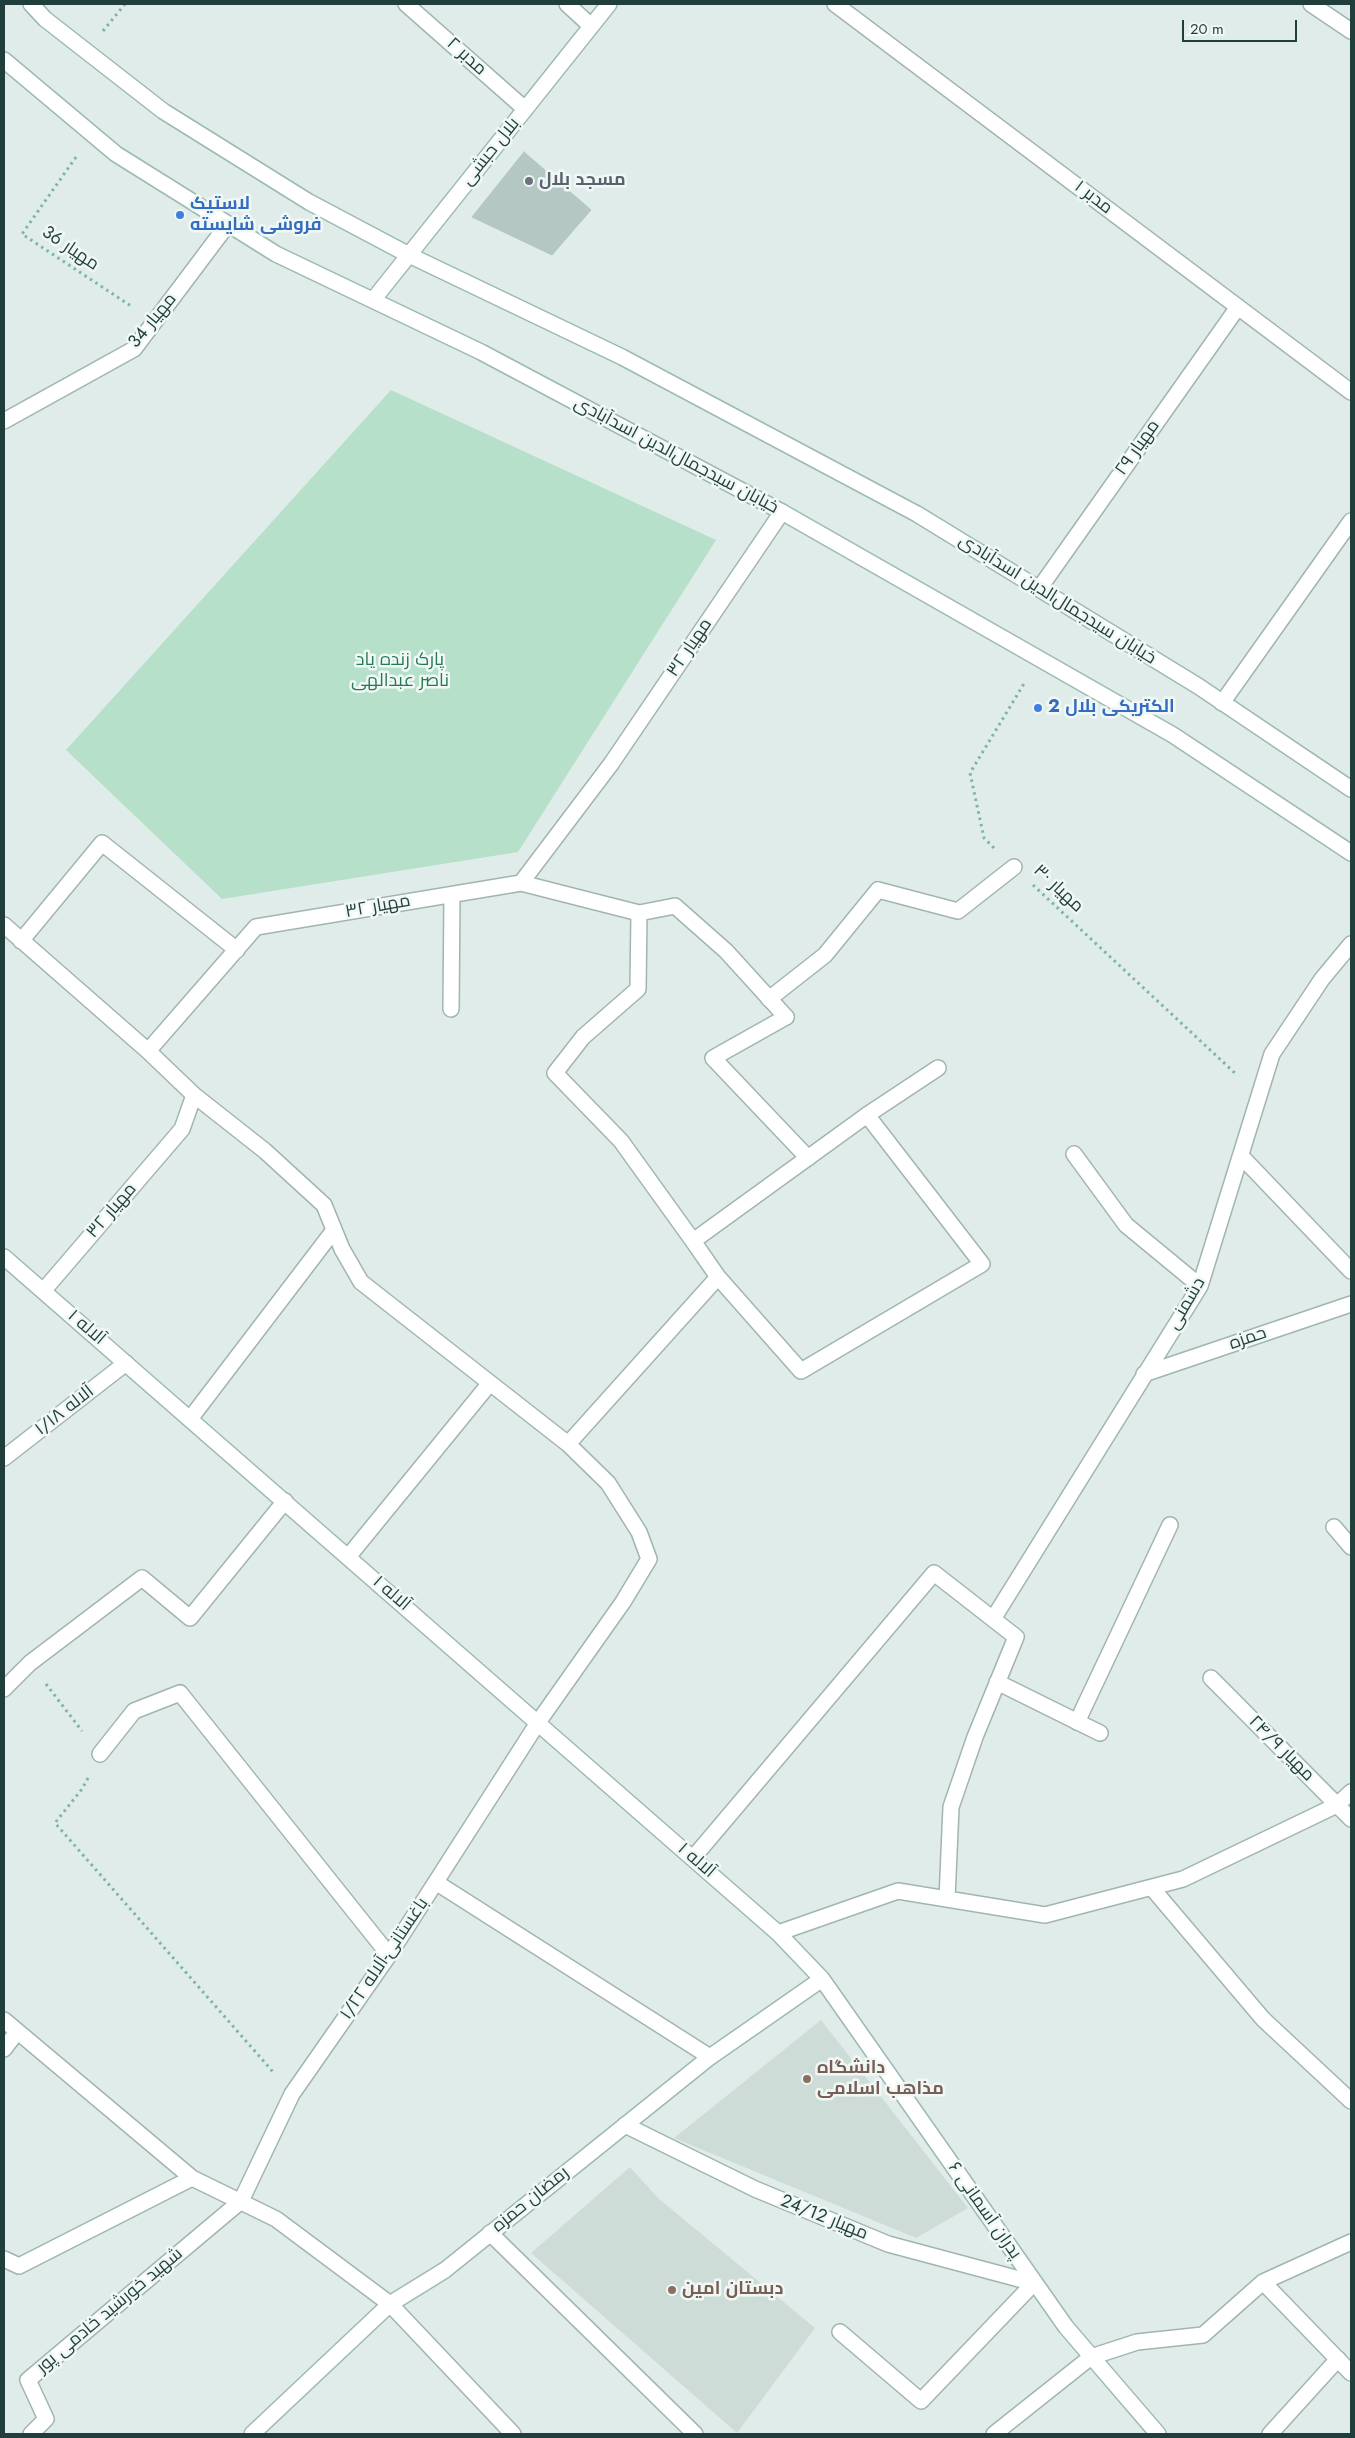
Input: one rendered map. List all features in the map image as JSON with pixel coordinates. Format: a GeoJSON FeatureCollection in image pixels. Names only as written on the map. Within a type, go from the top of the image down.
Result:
{"type":"FeatureCollection","features":[{"type":"Feature","properties":{"kind":"street","name":"خیابان سیدجمال‌الدین اسدآبادی"},"geometry":{"type":"LineString","coordinates":[[31,4],[44,19],[163,111],[309,202],[409,255],[622,357],[917,514],[1222,703],[1351,789]]}},
{"type":"Feature","properties":{"kind":"street","name":"مدبر ۲"},"geometry":{"type":"LineString","coordinates":[[406,4],[525,109]]}},
{"type":"Feature","properties":{"kind":"street"},"geometry":{"type":"LineString","coordinates":[[567,4],[591,26]]}},
{"type":"Feature","properties":{"kind":"street","name":"بلال حبشی"},"geometry":{"type":"LineString","coordinates":[[373,300],[609,4]]}},
{"type":"Feature","properties":{"kind":"street","name":"مدبر ۱"},"geometry":{"type":"LineString","coordinates":[[835,4],[1351,392]]}},
{"type":"Feature","properties":{"kind":"street"},"geometry":{"type":"LineString","coordinates":[[1311,4],[1351,31]]}},
{"type":"Feature","properties":{"kind":"street","name":"خیابان سیدجمال‌الدین اسدآبادی"},"geometry":{"type":"LineString","coordinates":[[4,60],[116,154],[276,254],[481,352],[782,512],[1173,735],[1351,853]]}},
{"type":"Feature","properties":{"kind":"street","name":"مهیار 34"},"geometry":{"type":"LineString","coordinates":[[4,421],[134,349],[228,224]]}},
{"type":"Feature","properties":{"kind":"street","name":"مهیار ۲۹"},"geometry":{"type":"LineString","coordinates":[[1039,589],[1238,307]]}},
{"type":"Feature","properties":{"kind":"street","name":"مهیار ۳۲"},"geometry":{"type":"LineString","coordinates":[[148,1051],[256,927],[521,883],[610,764],[782,512]]}},
{"type":"Feature","properties":{"kind":"street"},"geometry":{"type":"LineString","coordinates":[[1222,703],[1351,521]]}},
{"type":"Feature","properties":{"kind":"street"},"geometry":{"type":"LineString","coordinates":[[21,941],[102,843],[237,950]]}},
{"type":"Feature","properties":{"kind":"street"},"geometry":{"type":"LineString","coordinates":[[769,999],[825,955],[878,890],[958,911],[1014,867]]}},
{"type":"Feature","properties":{"kind":"street"},"geometry":{"type":"LineString","coordinates":[[521,883],[639,913],[675,906],[726,951],[786,1017],[713,1058],[808,1158]]}},
{"type":"Feature","properties":{"kind":"street"},"geometry":{"type":"LineString","coordinates":[[451,1009],[452,895]]}},
{"type":"Feature","properties":{"kind":"street"},"geometry":{"type":"LineString","coordinates":[[639,913],[638,989],[583,1037],[555,1073],[621,1141],[718,1277],[801,1371],[982,1264],[867,1115]]}},
{"type":"Feature","properties":{"kind":"street"},"geometry":{"type":"LineString","coordinates":[[4,925],[148,1051],[194,1095],[264,1151],[324,1205],[342,1250],[362,1282],[568,1444],[718,1277]]}},
{"type":"Feature","properties":{"kind":"street","name":"دشمنی"},"geometry":{"type":"LineString","coordinates":[[993,1619],[1200,1286],[1272,1054],[1322,979],[1351,944]]}},
{"type":"Feature","properties":{"kind":"street"},"geometry":{"type":"LineString","coordinates":[[693,1241],[867,1115],[938,1068]]}},
{"type":"Feature","properties":{"kind":"street","name":"مهیار ۳۲"},"geometry":{"type":"LineString","coordinates":[[44,1290],[182,1129],[194,1095]]}},
{"type":"Feature","properties":{"kind":"street"},"geometry":{"type":"LineString","coordinates":[[1074,1154],[1126,1225],[1200,1286]]}},
{"type":"Feature","properties":{"kind":"street"},"geometry":{"type":"LineString","coordinates":[[1241,1156],[1351,1271]]}},
{"type":"Feature","properties":{"kind":"street"},"geometry":{"type":"LineString","coordinates":[[190,1419],[334,1230]]}},
{"type":"Feature","properties":{"kind":"street","name":"آلاله ۱"},"geometry":{"type":"LineString","coordinates":[[4,1257],[538,1721],[778,1933],[822,1979]]}},
{"type":"Feature","properties":{"kind":"street","name":"حمزه"},"geometry":{"type":"LineString","coordinates":[[1144,1374],[1351,1304]]}},
{"type":"Feature","properties":{"kind":"street","name":"آلاله ۱/۱۸"},"geometry":{"type":"LineString","coordinates":[[4,1458],[126,1363]]}},
{"type":"Feature","properties":{"kind":"street"},"geometry":{"type":"LineString","coordinates":[[348,1557],[490,1383]]}},
{"type":"Feature","properties":{"kind":"street","name":"باغستانی-آلاله ۱/۲۲"},"geometry":{"type":"LineString","coordinates":[[241,2201],[292,2094],[389,1955],[437,1883],[538,1721],[624,1602],[649,1559],[638,1532],[608,1483],[568,1444]]}},
{"type":"Feature","properties":{"kind":"street"},"geometry":{"type":"LineString","coordinates":[[4,1689],[30,1663],[142,1578],[190,1618],[285,1501]]}},
{"type":"Feature","properties":{"kind":"street"},"geometry":{"type":"LineString","coordinates":[[1077,1722],[1170,1525]]}},
{"type":"Feature","properties":{"kind":"street"},"geometry":{"type":"LineString","coordinates":[[1334,1526],[1351,1547]]}},
{"type":"Feature","properties":{"kind":"street"},"geometry":{"type":"LineString","coordinates":[[693,1858],[934,1573],[1016,1637],[975,1737],[951,1807],[947,1899]]}},
{"type":"Feature","properties":{"kind":"street","name":"مهیار ۲۴/۹"},"geometry":{"type":"LineString","coordinates":[[1211,1678],[1351,1819]]}},
{"type":"Feature","properties":{"kind":"street"},"geometry":{"type":"LineString","coordinates":[[997,1682],[1100,1733]]}},
{"type":"Feature","properties":{"kind":"street"},"geometry":{"type":"LineString","coordinates":[[100,1754],[134,1711],[180,1693],[389,1955]]}},
{"type":"Feature","properties":{"kind":"street"},"geometry":{"type":"LineString","coordinates":[[778,1933],[898,1891],[1044,1915],[1183,1879],[1337,1804],[1351,1792]]}},
{"type":"Feature","properties":{"kind":"street"},"geometry":{"type":"LineString","coordinates":[[437,1883],[710,2057]]}},
{"type":"Feature","properties":{"kind":"street"},"geometry":{"type":"LineString","coordinates":[[1152,1888],[1263,2019],[1351,2101]]}},
{"type":"Feature","properties":{"kind":"street","name":"رمضان حمزه"},"geometry":{"type":"LineString","coordinates":[[252,2434],[390,2304],[445,2270],[710,2057],[822,1979]]}},
{"type":"Feature","properties":{"kind":"street","name":"پدران آسمانی ۶"},"geometry":{"type":"LineString","coordinates":[[822,1979],[1066,2327],[1158,2434]]}},
{"type":"Feature","properties":{"kind":"street"},"geometry":{"type":"LineString","coordinates":[[4,2020],[192,2178],[276,2219],[390,2304],[513,2434]]}},
{"type":"Feature","properties":{"kind":"street"},"geometry":{"type":"LineString","coordinates":[[4,2049],[17,2032]]}},
{"type":"Feature","properties":{"kind":"street","name":"مهیار 24/12"},"geometry":{"type":"LineString","coordinates":[[624,2125],[755,2189],[888,2244],[1034,2283]]}},
{"type":"Feature","properties":{"kind":"street"},"geometry":{"type":"LineString","coordinates":[[4,2259],[19,2266],[192,2178]]}},
{"type":"Feature","properties":{"kind":"street","name":"شهید خورشید خادمی پور"},"geometry":{"type":"LineString","coordinates":[[31,2434],[46,2419],[28,2380],[241,2201]]}},
{"type":"Feature","properties":{"kind":"street"},"geometry":{"type":"LineString","coordinates":[[490,2234],[695,2434]]}},
{"type":"Feature","properties":{"kind":"street"},"geometry":{"type":"LineString","coordinates":[[994,2434],[1091,2356],[1137,2342],[1203,2335],[1263,2282],[1351,2242]]}},
{"type":"Feature","properties":{"kind":"street"},"geometry":{"type":"LineString","coordinates":[[1263,2282],[1351,2372]]}},
{"type":"Feature","properties":{"kind":"street"},"geometry":{"type":"LineString","coordinates":[[840,2332],[920,2401],[1034,2283]]}},
{"type":"Feature","properties":{"kind":"street"},"geometry":{"type":"LineString","coordinates":[[1270,2434],[1338,2359]]}},
{"type":"Feature","properties":{"kind":"path"},"geometry":{"type":"LineString","coordinates":[[87,52],[125,4]]}},
{"type":"Feature","properties":{"kind":"path","name":"مهیار 36"},"geometry":{"type":"LineString","coordinates":[[92,134],[22,234],[154,322]]}},
{"type":"Feature","properties":{"kind":"path","name":"مهیار ۳۰"},"geometry":{"type":"LineString","coordinates":[[1039,659],[970,773],[984,838],[1259,1096]]}},
{"type":"Feature","properties":{"kind":"path"},"geometry":{"type":"LineString","coordinates":[[30,1663],[100,1754],[82,1789],[55,1823],[292,2094]]}},
{"type":"Feature","properties":{"kind":"shaded area","name":"دانشگاه مذاهب اسلامی"},"geometry":{"type":"Polygon","coordinates":[[[821,2020],[968,2208],[916,2238],[674,2138],[821,2020]]]}},
{"type":"Feature","properties":{"kind":"shaded area","name":"دبستان امین"},"geometry":{"type":"Polygon","coordinates":[[[630,2167],[658,2198],[815,2328],[737,2433],[531,2253],[630,2167]]]}},
{"type":"Feature","properties":{"kind":"green space","name":"پارک زنده یاد ناصر عبدالهی"},"geometry":{"type":"Polygon","coordinates":[[[391,390],[716,540],[518,852],[222,899],[66,750],[391,390]]]}},
{"type":"Feature","properties":{"kind":"building","name":"مسجد بلال"},"geometry":{"type":"Polygon","coordinates":[[[524,152],[591,210],[552,255],[472,217],[524,152]]]}},
{"type":"Feature","properties":{"kind":"place","name":"مسجد بلال"},"geometry":{"type":"Point","coordinates":[529,181]}},
{"type":"Feature","properties":{"kind":"place","name":"لاستیک فروشی شایسته"},"geometry":{"type":"Point","coordinates":[180,215]}},
{"type":"Feature","properties":{"kind":"place","name":"الکتریکی بلال 2"},"geometry":{"type":"Point","coordinates":[1038,708]}},
{"type":"Feature","properties":{"kind":"place","name":"دانشگاه مذاهب اسلامی"},"geometry":{"type":"Point","coordinates":[807,2079]}},
{"type":"Feature","properties":{"kind":"place","name":"دبستان امین"},"geometry":{"type":"Point","coordinates":[672,2290]}}]}
